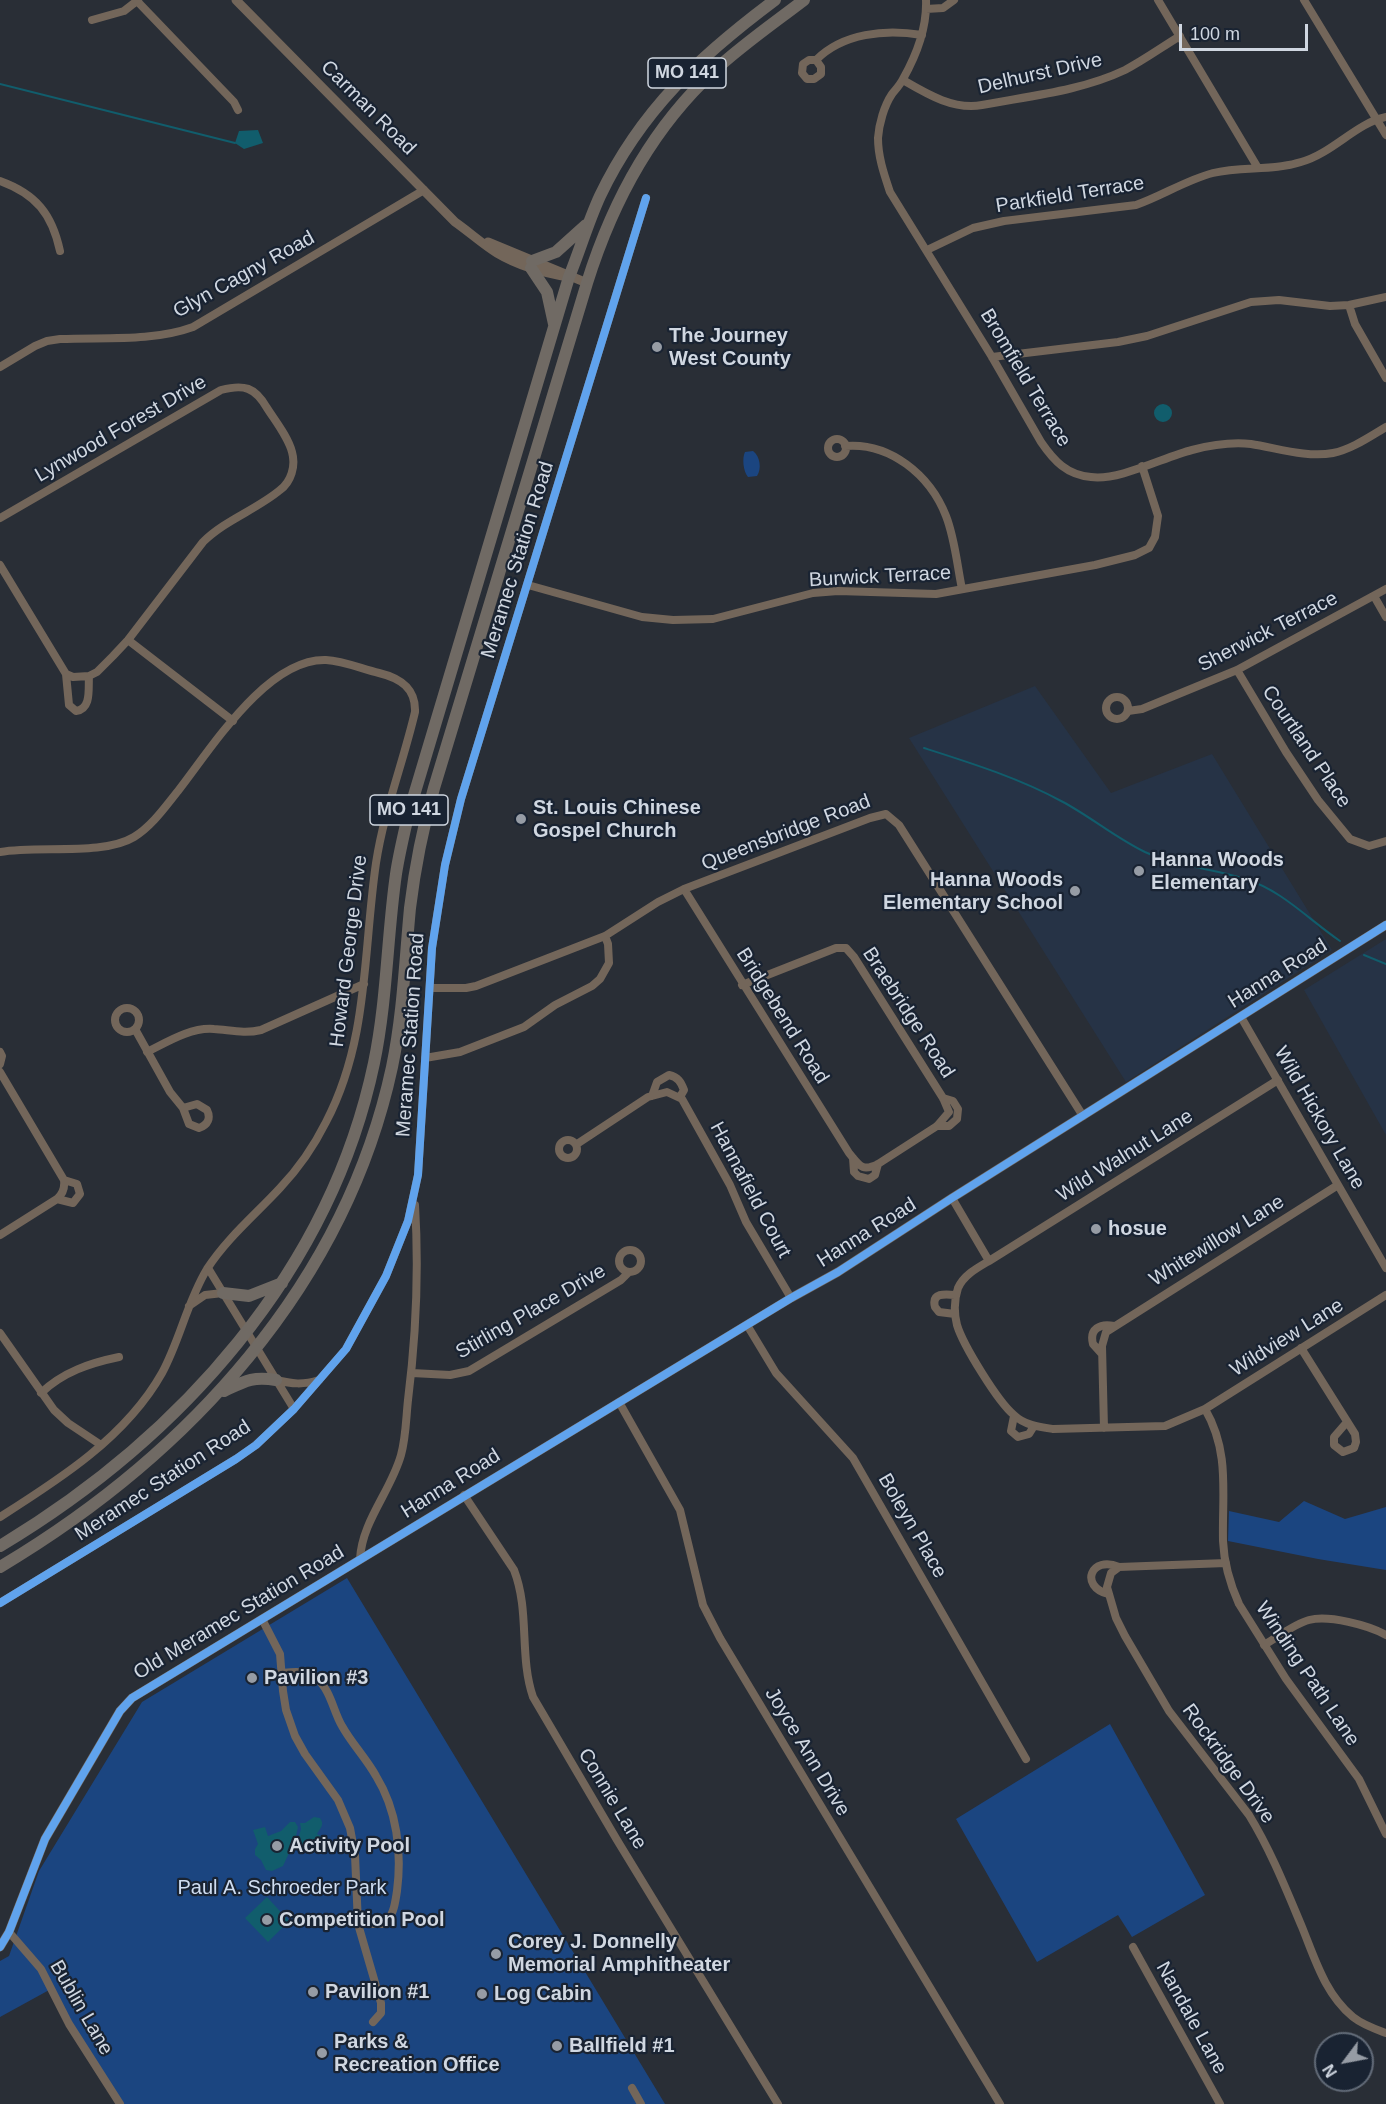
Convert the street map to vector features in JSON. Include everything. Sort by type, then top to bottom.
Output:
[{"type":"highway","name":"MO 141","points":[[0,1546],[66,1503],[139,1445],[206,1380],[247,1332],[283,1282],[326,1206],[359,1123],[380,1031],[396,874],[409,812],[569,277],[589,222],[608,181],[628,147],[665,97],[708,52],[775,0]]},
{"type":"highway","name":"MO 141","points":[[0,1567],[54,1533],[129,1478],[177,1435],[218,1394],[257,1348],[296,1295],[328,1241],[355,1185],[377,1125],[390,1075],[398,1035],[414,878],[426,817],[587,283],[607,226],[634,170],[670,118],[714,71],[804,0]]},
{"type":"highway","points":[[555,328],[547,292],[531,264],[556,252],[589,222]]},
{"type":"highway","points":[[223,1293],[249,1296],[283,1282]]},
{"type":"highway","points":[[218,1394],[251,1379],[276,1380]]},
{"type":"street","name":"Carman Road","points":[[236,0],[455,222],[495,252],[531,264],[548,274],[587,283]]},
{"type":"street","name":"Bromfield Terrace","points":[[926,0],[922,35],[903,80],[891,96],[881,119],[878,136],[879,155],[890,192],[992,357],[1049,455],[1062,467],[1076,474],[1093,478],[1111,476],[1192,450],[1234,443],[1331,454],[1348,449],[1386,427]]},
{"type":"street","points":[[926,9],[943,8],[954,0]]},
{"type":"street","points":[[1158,0],[1258,168]]},
{"type":"street","points":[[1304,0],[1386,135]]},
{"type":"street","points":[[92,20],[124,11],[138,1],[234,102],[238,111]]},
{"type":"street","points":[[816,60],[831,46],[855,38],[890,32],[922,35]]},
{"type":"street","name":"Delhurst Drive","points":[[903,80],[946,103],[974,107],[1083,85],[1111,76],[1180,36]]},
{"type":"street","name":"Parkfield Terrace","points":[[927,250],[973,228],[1004,221],[1136,205],[1216,172],[1299,163],[1323,154],[1376,119],[1386,117]]},
{"type":"street","points":[[0,181],[16,187],[38,202],[53,225],[60,251]]},
{"type":"street","name":"Glyn Cagny Road","points":[[0,367],[47,341],[152,336],[193,327],[424,190]]},
{"type":"street","name":"Meramec Station Road","points":[[0,1603],[256,1445],[294,1409],[346,1349],[386,1276],[408,1221],[418,1175],[432,948],[445,866],[461,799],[646,198]]},
{"type":"street","points":[[992,357],[1118,342],[1146,336],[1251,302],[1279,300],[1330,306],[1348,305],[1386,297]]},
{"type":"street","points":[[1348,305],[1354,324],[1386,378]]},
{"type":"street","name":"Lynwood Forest Drive","points":[[0,518],[221,390],[232,387],[246,387],[256,392],[288,443],[293,454],[294,466],[289,481],[280,490],[217,529],[202,542],[128,640],[97,672],[89,676]]},
{"type":"street","points":[[845,446],[863,446],[885,452],[896,457],[925,481],[946,516],[962,589]]},
{"type":"street","name":"Burwick Terrace","points":[[528,585],[642,616],[673,620],[713,619],[813,593],[838,591],[936,594],[1095,565],[1135,555],[1149,548],[1155,537],[1158,516],[1142,466]]},
{"type":"street","points":[[0,565],[66,674],[69,705],[76,711],[82,710],[86,705],[89,676],[73,677],[66,674]]},
{"type":"street","name":"Sherwick Terrace","points":[[1128,711],[1142,709],[1237,670],[1386,589]]},
{"type":"street","points":[[1374,596],[1386,618]]},
{"type":"street","points":[[0,852],[110,845],[135,837],[161,812],[232,721],[128,640]]},
{"type":"street","name":"Howard George Drive","points":[[0,1517],[101,1445],[132,1416],[152,1389],[169,1358],[188,1308],[208,1268],[231,1238],[283,1186],[304,1159],[325,1125],[348,1069],[359,1027],[372,893],[381,837],[414,712],[412,693],[406,684],[396,678],[339,662],[313,661],[281,674],[267,684],[253,696],[232,721]]},
{"type":"street","name":"Courtland Place","points":[[1237,670],[1318,800],[1350,838],[1369,846],[1386,841]]},
{"type":"street","name":"Queensbridge Road","points":[[431,988],[476,986],[605,936],[658,902],[684,890],[870,818],[886,814],[899,825],[1083,1116]]},
{"type":"street","name":"Bridgebend Road","points":[[684,890],[853,1158],[862,1167],[868,1169],[878,1164],[938,1126],[950,1112]]},
{"type":"street","name":"Hanna Road","points":[[360,1560],[464,1495],[838,1272],[1386,925]]},
{"type":"street","points":[[425,1058],[460,1052],[524,1027],[555,1005],[592,986],[600,979],[609,963],[605,936]]},
{"type":"street","name":"Braebridge Road","points":[[742,985],[836,948],[846,948],[854,957],[950,1112]]},
{"type":"street","points":[[147,1052],[168,1041],[199,1030],[250,1032],[261,1030],[364,984]]},
{"type":"street","name":"Wild Hickory Lane","points":[[1241,1017],[1386,1268]]},
{"type":"street","points":[[135,1029],[170,1092],[183,1108]]},
{"type":"street","points":[[0,1053],[2,1056],[0,1064]]},
{"type":"street","points":[[0,1072],[64,1179],[63,1191],[57,1199],[0,1235]]},
{"type":"street","name":"Hannafield Court","points":[[577,1144],[652,1096],[657,1082],[669,1075],[675,1076],[681,1082],[684,1090],[680,1097],[730,1185],[746,1222],[791,1298]]},
{"type":"street","name":"Wild Walnut Lane","points":[[989,1261],[1278,1080]]},
{"type":"street","points":[[652,1096],[667,1092],[680,1097]]},
{"type":"street","name":"Braebridge Road","points":[[938,1126],[949,1126],[957,1119],[958,1109],[953,1101],[943,1098]]},
{"type":"street","points":[[57,1199],[73,1203],[80,1194],[77,1184],[64,1179]]},
{"type":"street","name":"Whitewillow Lane","points":[[1104,1428],[1102,1354],[1103,1338],[1106,1332],[1338,1185]]},
{"type":"street","name":"Old Meramec Station Road","points":[[0,1947],[9,1932],[45,1839],[123,1707],[137,1694],[360,1560],[364,1533],[383,1498],[402,1452],[412,1373],[418,1252],[414,1196]]},
{"type":"street","points":[[952,1198],[989,1261],[962,1281],[956,1296],[955,1314],[961,1334],[996,1394],[1014,1416],[1034,1426],[1053,1429],[1165,1426],[1205,1409]]},
{"type":"street","points":[[208,1268],[294,1409]]},
{"type":"street","name":"Stirling Place Drive","points":[[412,1373],[450,1375],[469,1371],[621,1280],[628,1273]]},
{"type":"street","points":[[188,1308],[205,1295],[223,1293]]},
{"type":"street","points":[[955,1314],[939,1312],[934,1307],[934,1301],[941,1294],[956,1296]]},
{"type":"street","name":"Wildview Lane","points":[[1205,1409],[1386,1295]]},
{"type":"street","name":"Boleyn Place","points":[[747,1325],[776,1373],[854,1458],[1026,1759]]},
{"type":"street","points":[[0,1333],[54,1410],[101,1445]]},
{"type":"street","points":[[1301,1348],[1347,1422]]},
{"type":"street","points":[[41,1393],[50,1384],[77,1369],[119,1357]]},
{"type":"street","points":[[276,1380],[294,1384],[321,1380]]},
{"type":"street","name":"Joyce Ann Drive","points":[[619,1402],[680,1510],[685,1522],[703,1605],[720,1638],[1000,2104]]},
{"type":"street","name":"Winding Path Lane","points":[[1205,1409],[1214,1423],[1219,1440],[1224,1471],[1223,1542],[1226,1563],[1239,1604],[1286,1679],[1359,1779],[1386,1834]]},
{"type":"street","points":[[1014,1416],[1011,1431],[1018,1437],[1026,1436],[1034,1426]]},
{"type":"street","name":"Connie Lane","points":[[464,1495],[514,1570],[522,1596],[527,1674],[533,1697],[778,2104]]},
{"type":"street","points":[[1119,1567],[1226,1563]]},
{"type":"street","name":"Rockridge Drive","points":[[1108,1593],[1099,1591],[1093,1585],[1091,1579],[1094,1570],[1099,1565],[1106,1564],[1119,1567]]},
{"type":"street","name":"Rockridge Drive","points":[[1119,1567],[1107,1579],[1108,1593],[1125,1636],[1169,1711],[1249,1815],[1260,1834],[1274,1860],[1312,1957],[1324,1980],[1341,2005],[1354,2018],[1386,2033]]},
{"type":"street","points":[[1264,1645],[1308,1620],[1322,1618],[1356,1624],[1386,1635]]},
{"type":"street","points":[[262,1619],[280,1654],[286,1710],[295,1736],[338,1800],[350,1828],[355,1855],[358,1924],[381,2003],[381,2013],[373,2022]]},
{"type":"street","points":[[281,1673],[309,1674],[318,1680],[343,1728],[381,1784],[393,1817],[399,1851],[397,1887],[391,1916],[383,1924],[358,1924]]},
{"type":"street","name":"Bublin Lane","points":[[9,1932],[41,1969],[69,2024],[120,2104]]},
{"type":"street","name":"Nandale Lane","points":[[1133,1947],[1220,2104]]},
{"type":"street","points":[[632,2088],[640,2104]]},
{"type":"shaded area","points":[[258,130],[263,143],[244,149],[235,143],[239,131]]},
{"type":"shaded area","points":[[1163,404],[1169,407],[1172,413],[1169,419],[1163,422],[1157,419],[1154,413],[1157,407]]},
{"type":"shaded area","name":"Hanna Woods Elementary","points":[[1035,686],[1111,793],[1212,754],[1332,950],[1126,1082],[909,738]]},
{"type":"shaded area","points":[[1386,939],[1386,1135],[1304,990]]},
{"type":"shaded area","points":[[314,1817],[321,1820],[322,1826],[317,1834],[324,1838],[325,1842],[319,1845],[314,1839],[307,1847],[302,1847],[298,1839],[300,1823],[305,1823]]},
{"type":"shaded area","name":"Activity Pool","points":[[290,1822],[295,1822],[298,1827],[297,1848],[290,1851],[283,1866],[272,1871],[266,1870],[261,1860],[255,1855],[258,1844],[253,1830],[265,1827],[268,1836],[281,1831]]},
{"type":"shaded area","name":"Competition Pool","points":[[267,1897],[289,1921],[268,1942],[245,1918]]},
{"type":"green space","points":[[753,451],[759,459],[760,466],[757,476],[748,477],[744,468],[744,455],[745,452]]},
{"type":"green space","points":[[1304,1501],[1345,1519],[1386,1507],[1386,1570],[1228,1541],[1229,1511],[1279,1522]]},
{"type":"green space","name":"Paul A. Schroeder Park","points":[[347,1578],[665,2104],[122,2104],[51,1989],[0,2017],[0,1961],[9,1956],[39,1871],[142,1702]]},
{"type":"green space","points":[[1110,1724],[1205,1895],[1132,1937],[1118,1915],[1037,1962],[956,1819]]},
{"type":"waterway","points":[[0,84],[235,143]]},
{"type":"waterway","points":[[924,748],[995,772],[1046,793],[1157,857],[1233,875],[1271,890],[1340,941]]},
{"type":"waterway","points":[[1364,955],[1386,964]]},
{"type":"cycle path","points":[[0,1603],[256,1445],[294,1409],[346,1349],[386,1276],[408,1221],[418,1175],[432,948],[445,865],[461,799],[646,198]]},
{"type":"cycle path","points":[[0,1947],[9,1932],[45,1839],[120,1711],[132,1698],[791,1298],[838,1272],[1386,925]]},
{"type":"place","name":"The Journey West County","points":[[657,347]]},
{"type":"place","name":"St. Louis Chinese Gospel Church","points":[[521,819]]},
{"type":"place","name":"Hanna Woods Elementary","points":[[1139,871]]},
{"type":"place","name":"Hanna Woods Elementary School","points":[[1075,891]]},
{"type":"place","name":"hosue","points":[[1096,1229]]},
{"type":"place","name":"Pavilion #3","points":[[252,1678]]},
{"type":"place","name":"Activity Pool","points":[[277,1846]]},
{"type":"place","name":"Competition Pool","points":[[267,1920]]},
{"type":"place","name":"Corey J. Donnelly Memorial Amphitheater","points":[[496,1954]]},
{"type":"place","name":"Pavilion #1","points":[[313,1992]]},
{"type":"place","name":"Log Cabin","points":[[482,1994]]},
{"type":"place","name":"Ballfield #1","points":[[557,2046]]},
{"type":"place","name":"Parks & Recreation Office","points":[[322,2053]]}]
